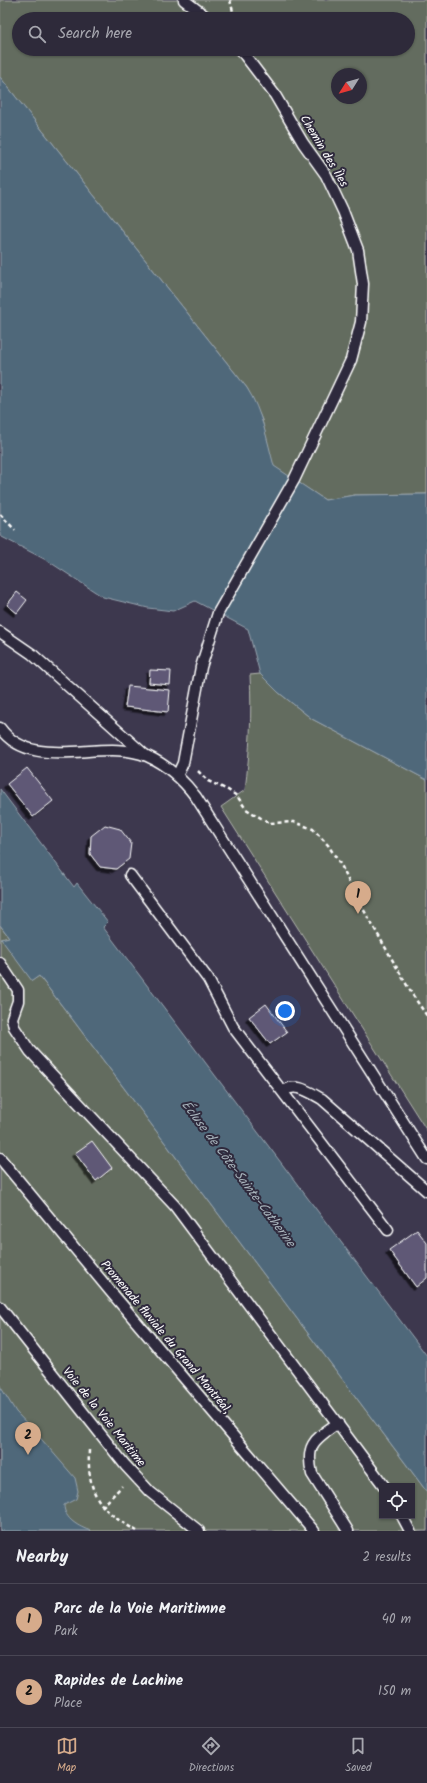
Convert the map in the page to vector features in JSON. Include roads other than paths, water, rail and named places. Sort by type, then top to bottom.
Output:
[{"type":"lane","points":[[184,0],[200,12]]},
{"type":"lane","name":"Chemin des Îles","points":[[177,776],[184,760],[201,667],[218,613],[294,480],[351,360],[361,322],[363,284],[358,250],[343,211],[326,175],[303,143],[275,95],[245,56]]},
{"type":"lane","points":[[0,632],[32,654],[147,756],[162,764],[186,783],[427,1159]]},
{"type":"lane","points":[[0,728],[11,740],[20,745],[39,751],[59,753],[122,750],[147,756]]},
{"type":"lane","points":[[130,875],[208,979],[233,1028],[388,1230]]},
{"type":"lane","points":[[0,963],[18,990],[18,1001],[12,1018],[14,1026],[30,1051],[175,1206],[382,1483]]},
{"type":"lane","points":[[283,1092],[288,1088],[295,1087],[307,1091],[322,1099],[427,1191]]},
{"type":"lane","name":"Promenade fluviale du Grand Montréal,","points":[[0,1158],[111,1292],[314,1531]]},
{"type":"lane","name":"Voie de la Voie Maritime","points":[[0,1307],[125,1465],[150,1492],[199,1531]]},
{"type":"lane","points":[[338,1423],[313,1442],[309,1453],[310,1466],[312,1474],[348,1531]]},
{"type":"lane","points":[[404,1519],[410,1531]]},
{"type":"water","points":[[0,77],[247,388],[257,406],[274,466],[325,500],[355,495],[427,494],[427,780],[312,719],[278,692],[260,674],[248,629],[195,601],[173,611],[148,608],[103,597],[48,561],[0,536]]},
{"type":"water","name":"Écluse de Côte-Sainte-Catherine","points":[[0,789],[74,887],[77,883],[108,922],[103,927],[427,1356],[427,1492],[73,1020],[39,976],[32,981],[1,939],[9,937],[0,925]]},
{"type":"water","points":[[0,1386],[16,1412],[75,1478],[78,1491],[76,1499],[64,1505],[65,1510],[73,1522],[91,1531],[0,1531]]},
{"type":"place","name":"Parc de la Voie Maritimne","points":[[358,914]]},
{"type":"place","name":"Rapides de Lachine","points":[[28,1455]]}]
